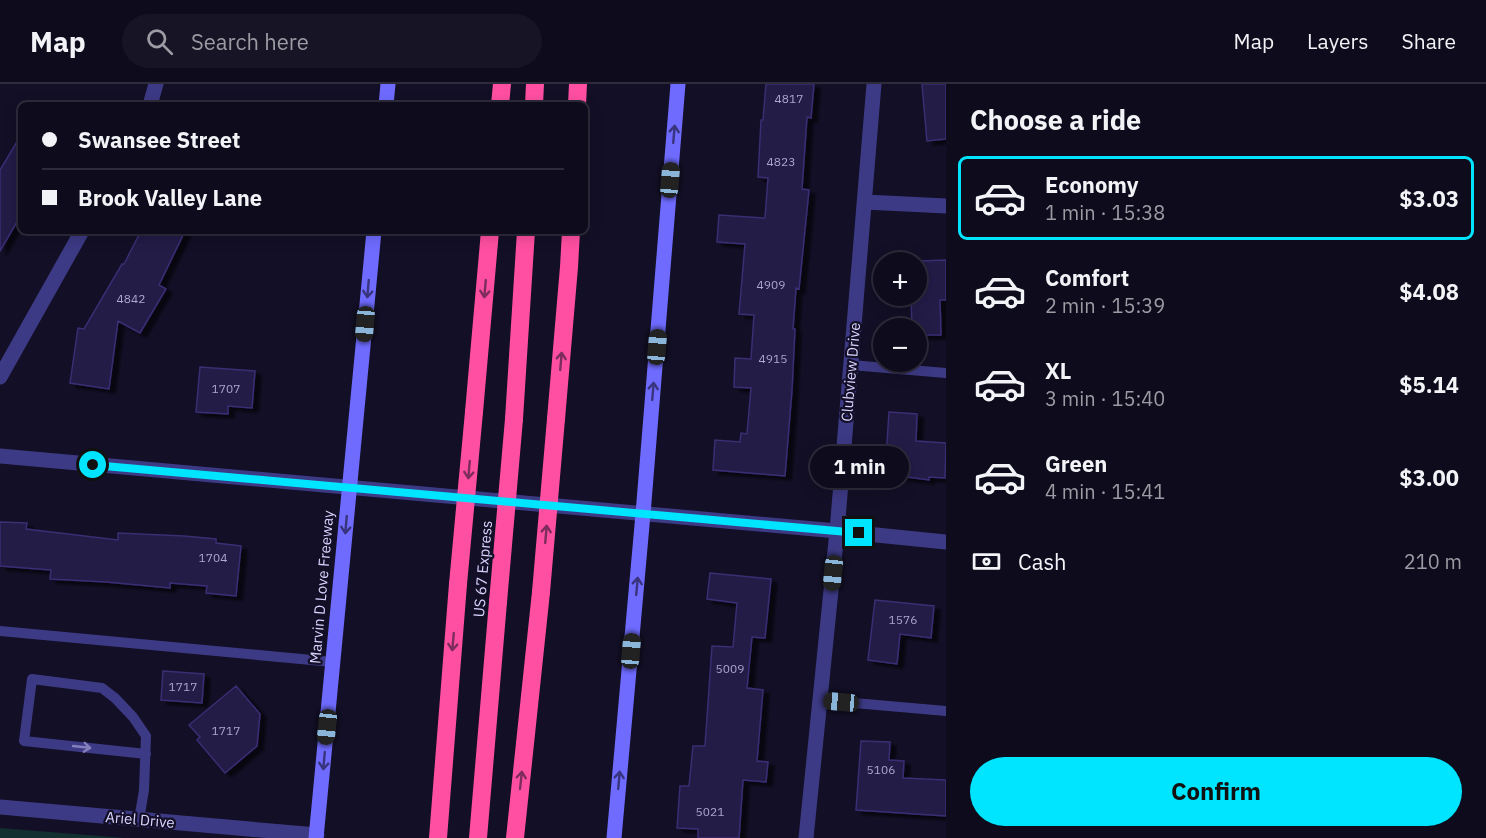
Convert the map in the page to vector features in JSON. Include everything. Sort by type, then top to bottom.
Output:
[{"type":"highway","points":[[500,102],[502,84]]},
{"type":"highway","points":[[534,102],[535,84]]},
{"type":"highway","points":[[577,102],[578,84]]},
{"type":"highway","points":[[438,838],[489,234]]},
{"type":"highway","name":"US 67 Express","points":[[478,838],[514,419],[526,234]]},
{"type":"highway","points":[[515,838],[556,419],[571,234]]},
{"type":"main road","points":[[386,102],[388,84]]},
{"type":"main road","points":[[614,838],[644,514],[678,84]]},
{"type":"main road","name":"Marvin D Love Freeway","points":[[316,837],[374,234]]},
{"type":"street","points":[[151,102],[156,84]]},
{"type":"street","name":"Clubview Drive","points":[[806,838],[837,531],[874,84]]},
{"type":"street","points":[[865,202],[946,206]]},
{"type":"street","points":[[0,377],[80,234]]},
{"type":"street","points":[[0,456],[946,542]]},
{"type":"street","name":"Ariel Drive","points":[[0,807],[316,837]]},
{"type":"lane","points":[[851,365],[946,373]]},
{"type":"lane","points":[[0,631],[333,662]]},
{"type":"lane","points":[[139,820],[144,790],[146,754],[146,736],[133,717],[102,688],[32,679],[24,741],[146,754]]},
{"type":"lane","points":[[820,700],[946,711]]},
{"type":"green space","points":[[0,828],[125,838],[0,838]]},
{"type":"building","points":[[766,84],[814,84],[811,118],[807,117],[802,189],[809,190],[799,289],[796,288],[792,390],[785,476],[713,470],[715,440],[740,442],[741,433],[747,434],[751,388],[734,387],[735,358],[751,359],[754,315],[739,314],[745,244],[717,242],[719,215],[765,218],[768,178],[758,177],[761,120],[763,120]]},
{"type":"building","points":[[922,84],[946,84],[946,139],[927,141]]},
{"type":"building","points":[[18,140],[18,220],[0,251],[0,170]]},
{"type":"building","points":[[139,234],[184,234],[159,285],[166,289],[140,333],[118,321],[109,389],[70,383],[78,328],[84,329]]},
{"type":"building","points":[[946,260],[946,300],[940,300],[941,335],[927,335],[927,318],[912,318],[911,306],[927,306],[927,261]]},
{"type":"building","points":[[200,367],[255,371],[252,408],[228,406],[228,414],[196,412]]},
{"type":"building","points":[[889,412],[917,414],[916,441],[946,443],[945,478],[929,477],[929,480],[885,474]]},
{"type":"building","points":[[0,522],[27,523],[26,529],[118,540],[118,533],[184,536],[216,539],[216,543],[241,546],[236,596],[206,593],[207,586],[170,583],[170,588],[50,579],[51,570],[0,566]]},
{"type":"building","points":[[710,573],[771,579],[765,638],[752,637],[747,688],[763,690],[757,761],[768,762],[766,782],[743,780],[739,838],[698,838],[698,829],[677,828],[680,786],[689,786],[693,746],[705,746],[712,646],[733,647],[737,603],[707,599]]},
{"type":"building","points":[[875,600],[934,606],[931,638],[900,634],[897,664],[868,660]]},
{"type":"building","points":[[163,671],[204,674],[202,703],[161,700]]},
{"type":"building","points":[[236,686],[260,714],[257,746],[225,773],[197,740],[200,737],[189,725]]},
{"type":"building","points":[[861,741],[890,742],[889,760],[904,761],[903,778],[946,780],[946,816],[856,810]]},
{"type":"route","points":[[93,465],[859,533]]}]
